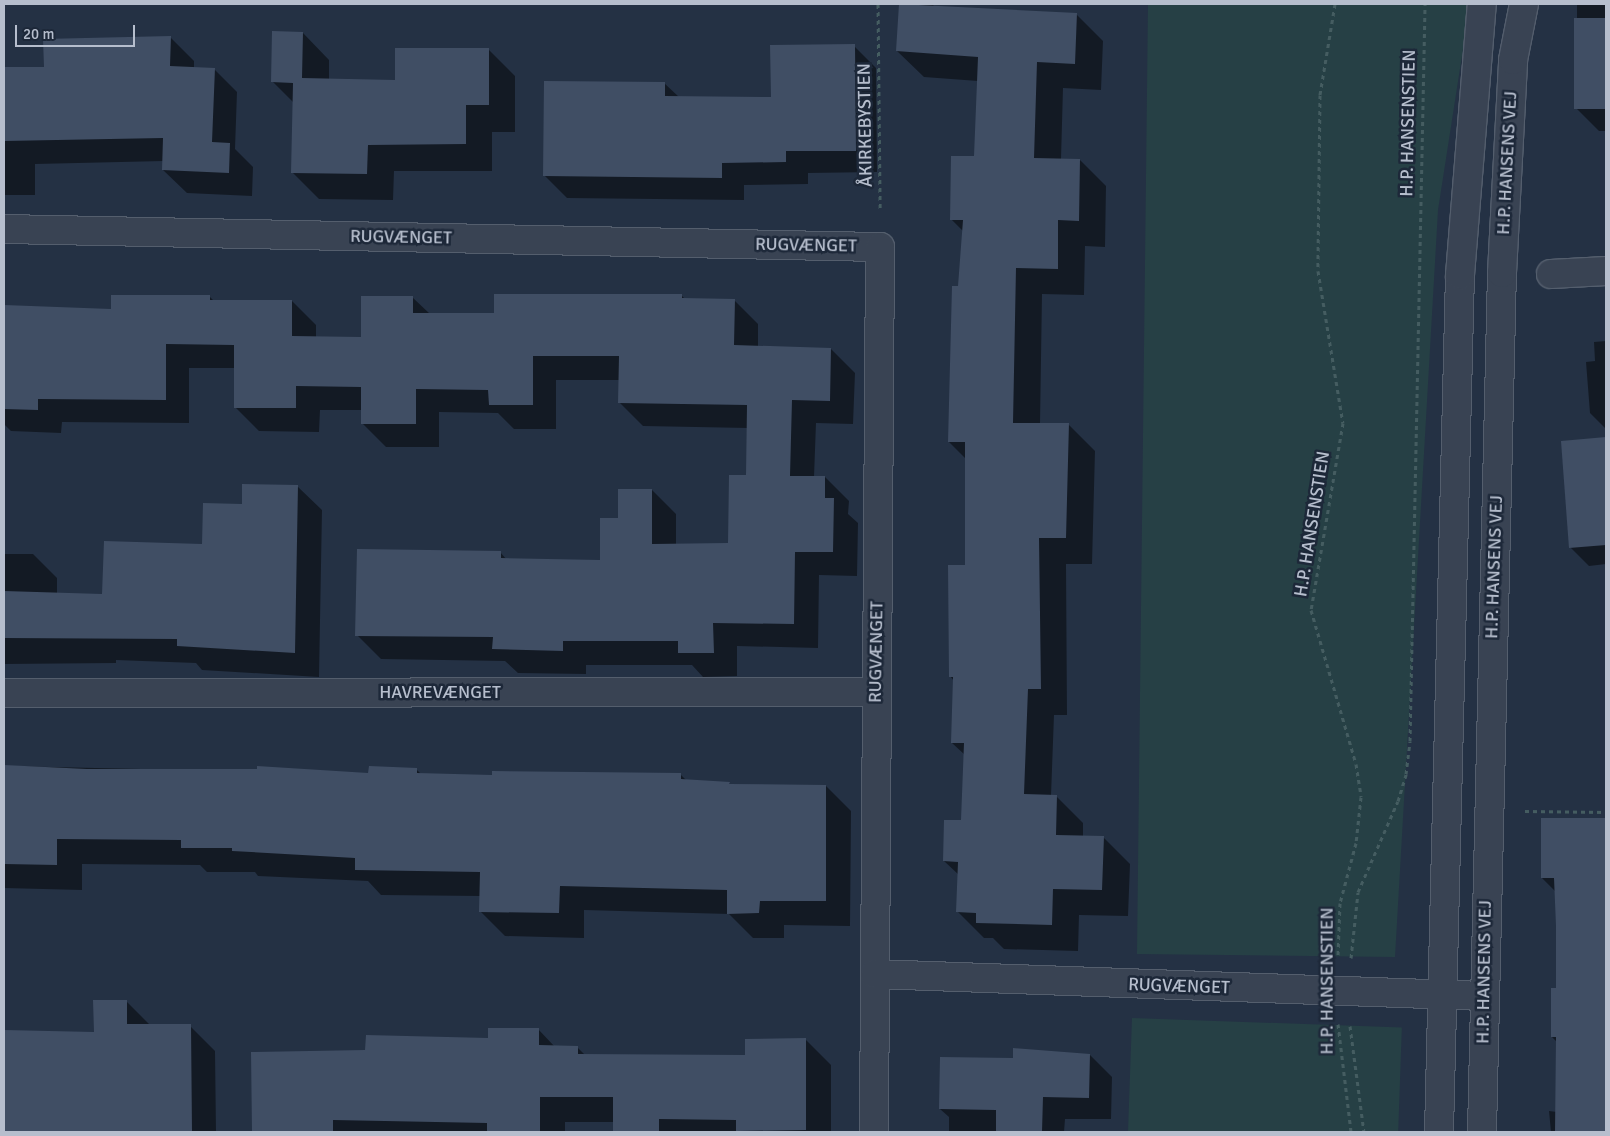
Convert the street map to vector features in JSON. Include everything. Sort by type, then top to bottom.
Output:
[{"type":"street","name":"H.P. HANSENS VEJ","points":[[1439,1132],[1460,275],[1482,4]]},
{"type":"street","name":"H.P. HANSENS VEJ","points":[[1482,1132],[1487,810],[1502,273],[1513,60],[1524,4]]},
{"type":"street","name":"RUGVÆNGET","points":[[4,229],[880,247],[874,1132]]},
{"type":"street","points":[[1551,274],[1606,271]]},
{"type":"street","name":"HAVREVÆNGET","points":[[4,693],[876,692]]},
{"type":"street","name":"RUGVÆNGET","points":[[875,974],[1442,996],[1484,996]]},
{"type":"path","name":"ÅKIRKEBYSTIEN","points":[[878,4],[880,247]]},
{"type":"path","name":"H.P. HANSENSTIEN","points":[[1336,4],[1320,95],[1318,271],[1343,423],[1311,610],[1356,764],[1361,797],[1356,843],[1340,903],[1344,992],[1342,1075],[1351,1132]]},
{"type":"path","name":"H.P. HANSENSTIEN","points":[[1364,1132],[1344,992],[1358,892],[1398,801],[1406,774],[1410,741],[1425,4]]},
{"type":"path","points":[[1487,810],[1606,812]]},
{"type":"green space","points":[[1148,4],[1470,4],[1438,210],[1395,957],[1137,954]]},
{"type":"green space","points":[[1132,1018],[1402,1027],[1398,1132],[1128,1132]]},
{"type":"building","points":[[899,4],[1077,13],[1075,64],[1037,62],[1034,158],[1080,159],[1079,221],[1058,220],[1058,269],[1016,268],[1013,423],[1069,423],[1066,538],[1039,538],[1041,689],[1028,689],[1024,794],[1057,795],[1056,835],[1104,836],[1102,890],[1053,889],[1052,925],[976,923],[976,913],[956,912],[958,862],[943,861],[944,820],[961,820],[964,743],[951,743],[953,677],[949,677],[948,565],[965,565],[965,442],[948,442],[952,286],[958,286],[963,220],[950,220],[951,156],[974,156],[978,57],[896,51]]},
{"type":"building","points":[[1574,18],[1606,18],[1606,109],[1574,109]]},
{"type":"building","points":[[272,31],[303,32],[302,78],[395,80],[395,48],[489,48],[489,105],[466,105],[466,144],[368,145],[367,174],[291,173],[293,83],[271,82]]},
{"type":"building","points":[[171,36],[170,66],[215,68],[212,142],[230,143],[229,173],[162,170],[163,138],[4,141],[4,67],[44,67],[43,39]]},
{"type":"building","points":[[855,44],[856,151],[786,151],[786,162],[722,163],[722,178],[543,176],[544,81],[665,82],[665,96],[771,97],[770,45]]},
{"type":"building","points":[[494,294],[682,294],[682,298],[735,299],[734,345],[831,348],[830,401],[792,400],[790,476],[825,476],[825,498],[834,498],[833,552],[795,552],[794,624],[713,623],[714,653],[678,653],[678,641],[563,641],[563,651],[492,649],[493,637],[355,636],[357,549],[501,551],[501,558],[600,560],[600,518],[618,518],[618,489],[652,489],[652,544],[728,543],[729,475],[746,475],[747,405],[618,403],[619,356],[533,356],[533,405],[489,405],[488,390],[416,389],[416,424],[361,424],[361,387],[296,386],[296,408],[234,408],[234,345],[166,344],[166,400],[38,399],[38,410],[4,409],[4,305],[111,309],[111,295],[210,295],[210,300],[292,300],[292,336],[361,337],[361,296],[413,296],[413,313],[494,313]]},
{"type":"building","points":[[1606,437],[1606,545],[1569,548],[1561,441]]},
{"type":"building","points":[[242,484],[298,485],[295,653],[177,646],[177,639],[4,638],[4,591],[102,594],[104,541],[202,544],[203,503],[242,504]]},
{"type":"building","points":[[4,765],[87,769],[257,769],[257,766],[368,773],[369,766],[417,768],[417,773],[492,775],[492,771],[681,773],[681,779],[730,782],[729,784],[826,785],[826,901],[760,901],[759,913],[727,914],[727,890],[560,886],[559,913],[479,912],[480,872],[355,870],[355,858],[232,851],[232,848],[181,848],[181,840],[57,839],[57,865],[4,864]]},
{"type":"building","points":[[1541,818],[1606,818],[1606,1132],[1555,1132],[1556,1037],[1551,1037],[1551,988],[1556,988],[1554,878],[1541,878]]},
{"type":"building","points":[[93,1000],[127,1000],[127,1024],[191,1024],[192,1132],[4,1131],[4,1030],[94,1032]]},
{"type":"building","points":[[488,1028],[539,1028],[539,1045],[578,1046],[578,1054],[745,1055],[745,1039],[806,1038],[806,1130],[736,1131],[736,1120],[659,1119],[659,1132],[613,1132],[613,1097],[540,1097],[540,1132],[487,1132],[487,1123],[333,1120],[333,1131],[252,1132],[251,1052],[365,1050],[366,1035],[488,1038]]},
{"type":"building","points":[[1013,1048],[1090,1054],[1089,1098],[1043,1097],[1042,1132],[996,1132],[996,1110],[939,1109],[940,1057],[1013,1058]]}]
